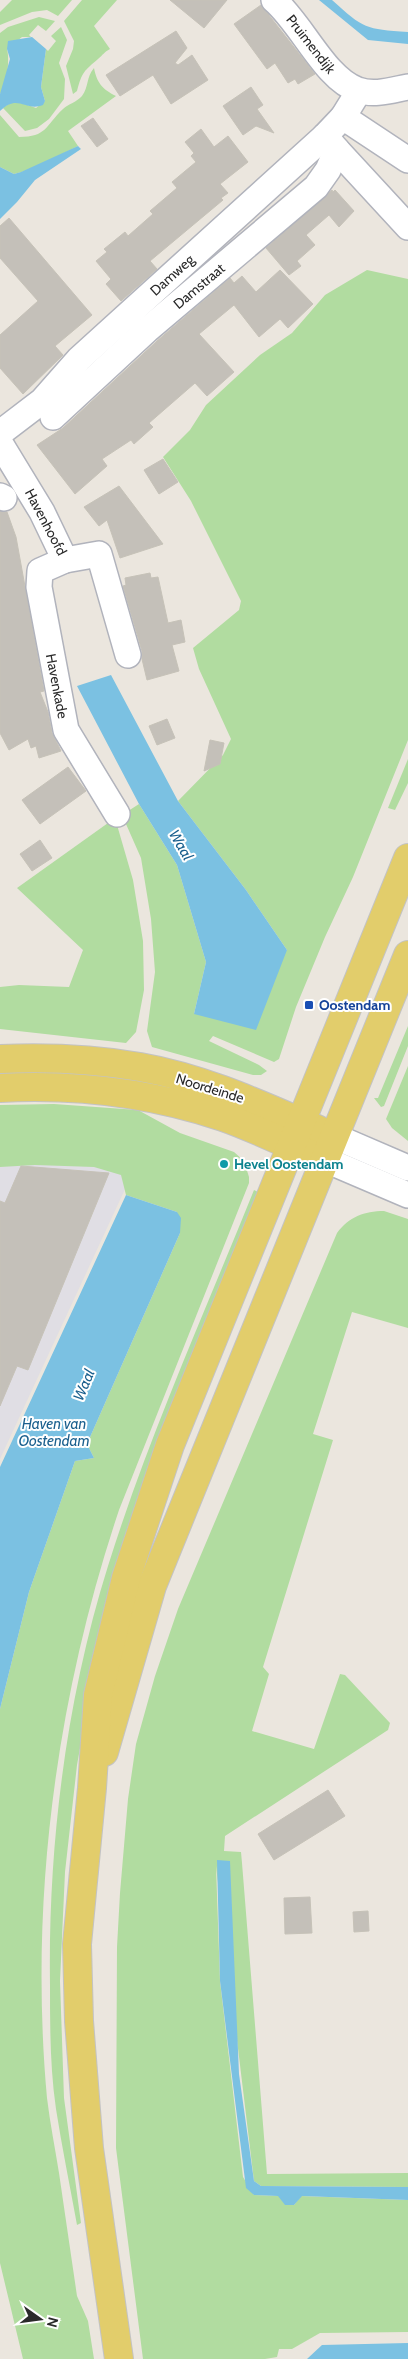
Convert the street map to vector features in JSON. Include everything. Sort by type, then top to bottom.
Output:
[{"type":"main road","points":[[119,2359],[89,2148],[79,2021],[77,1944],[92,1788],[98,1695],[126,1578],[170,1445],[408,858]]},
{"type":"main road","points":[[92,1788],[121,1699],[152,1586],[408,955]]},
{"type":"main road","name":"Noordeinde","points":[[0,1059],[47,1057],[142,1068],[252,1101],[297,1134]]},
{"type":"main road","name":"Noordeinde","points":[[0,1088],[46,1086],[145,1096],[297,1134],[331,1148]]},
{"type":"street","name":"Pruimendijk","points":[[274,0],[312,43],[332,74],[358,91]]},
{"type":"street","points":[[358,91],[375,92],[408,87]]},
{"type":"street","name":"Damweg","points":[[0,434],[42,401],[79,359],[331,143],[343,116],[358,91]]},
{"type":"street","points":[[343,116],[408,160]]},
{"type":"street","points":[[331,143],[408,227]]},
{"type":"street","name":"Damstraat","points":[[52,417],[147,330],[316,187],[328,170],[331,143]]},
{"type":"street","name":"Havenhoofd","points":[[0,443],[42,512],[65,560],[99,554],[128,655]]},
{"type":"street","name":"Havenkade","points":[[65,560],[40,571],[39,587],[66,730],[117,814]]},
{"type":"street","name":"Noordeinde","points":[[331,1148],[408,1168]]},
{"type":"street","name":"Noordeinde","points":[[331,1148],[408,1194]]},
{"type":"shaded area","points":[[0,1162],[97,1164],[132,1174],[0,1459]]},
{"type":"green space","points":[[12,0],[72,0],[58,16],[47,10],[32,12],[0,25],[0,12]]},
{"type":"green space","points":[[82,0],[117,0],[94,26],[110,49],[87,69],[82,76],[77,91],[73,94],[66,66],[74,41],[64,21]]},
{"type":"green space","points":[[39,17],[55,21],[46,31],[38,25],[29,35],[31,37],[22,37],[7,49],[7,72],[0,94],[0,33],[8,27]]},
{"type":"green space","points":[[61,27],[67,40],[59,63],[65,79],[64,99],[49,119],[37,128],[25,131],[3,108],[11,103],[15,103],[36,108],[45,101],[41,87],[46,49],[48,51],[56,41],[51,36]]},
{"type":"green space","points":[[94,68],[101,85],[116,96],[68,131],[78,146],[33,169],[14,174],[0,167],[0,115],[19,137],[40,133],[63,109],[82,96]]},
{"type":"green space","points":[[367,270],[408,279],[408,740],[353,877],[325,937],[296,1007],[279,1059],[274,1062],[213,1036],[209,1041],[259,1065],[267,1071],[261,1075],[253,1075],[152,1047],[147,1031],[155,972],[151,919],[141,858],[122,815],[139,804],[177,865],[206,962],[194,1014],[287,950],[246,890],[178,801],[223,755],[231,739],[199,669],[193,648],[239,610],[241,601],[191,501],[163,457],[190,430],[206,405],[260,355],[292,333],[325,295]]},
{"type":"green space","points":[[408,759],[408,783],[395,810],[388,808]]},
{"type":"green space","points":[[115,818],[133,880],[143,941],[144,990],[136,1032],[126,1043],[0,1029],[0,987],[19,985],[69,987],[83,950],[17,888]]},
{"type":"green space","points":[[408,1026],[408,1046],[384,1106],[381,1107],[374,1098],[378,1098]]},
{"type":"green space","points":[[408,1066],[408,1141],[392,1128],[386,1119]]},
{"type":"green space","points":[[54,1104],[138,1110],[180,1133],[234,1152],[244,1161],[249,1177],[249,1183],[119,1510],[97,1581],[79,1653],[64,1727],[53,1801],[45,1875],[42,1949],[42,2024],[47,2098],[77,2296],[88,2321],[94,2359],[23,2359],[0,2263],[0,1709],[29,1592],[75,1461],[94,1458],[87,1444],[180,1233],[177,1212],[126,1195],[121,1175],[94,1167],[35,1165],[0,1167],[0,1105]]},
{"type":"green space","points":[[254,1190],[262,1194],[94,1670],[77,1765],[65,1872],[60,1981],[64,2098],[81,2223],[77,2225],[63,2153],[51,2063],[50,1932],[52,1879],[62,1773],[81,1668],[108,1566],[177,1376]]},
{"type":"green space","points":[[384,1211],[408,1219],[408,1328],[352,1312],[313,1434],[333,1440],[263,1667],[269,1674],[252,1731],[314,1749],[340,1674],[345,1675],[390,1723],[388,1730],[225,1836],[224,1851],[241,1852],[267,2174],[408,2173],[408,2187],[261,2186],[254,2181],[216,1866],[220,1981],[243,2177],[254,2195],[279,2196],[294,2205],[301,2196],[408,2200],[408,2332],[320,2333],[292,2349],[279,2349],[277,2357],[265,2359],[143,2359],[116,2148],[117,1947],[128,1799],[136,1744],[155,1676],[178,1609],[337,1233],[357,1216],[370,1212]]},
{"type":"water","points":[[319,0],[332,0],[351,17],[366,26],[382,30],[408,32],[408,44],[368,40]]},
{"type":"water","points":[[32,37],[46,49],[41,87],[45,101],[43,105],[37,107],[12,103],[0,111],[0,94],[10,59],[7,49],[8,41]]},
{"type":"water","points":[[78,146],[81,149],[35,180],[0,219],[0,167],[14,174]]},
{"type":"water","name":"Waal","points":[[111,675],[178,801],[246,890],[287,950],[256,1030],[194,1014],[206,962],[177,865],[139,804],[77,686]]},
{"type":"water","name":"Haven van Oostendam","points":[[126,1195],[177,1212],[181,1218],[180,1233],[87,1444],[94,1458],[75,1461],[29,1592],[0,1709],[0,1467]]},
{"type":"water","points":[[217,1860],[230,1861],[239,2074],[254,2181],[261,2186],[408,2187],[408,2200],[302,2196],[294,2205],[285,2205],[278,2196],[254,2195],[246,2188],[220,1981]]},
{"type":"water","points":[[408,2343],[408,2359],[307,2359],[322,2345]]},
{"type":"building","points":[[170,0],[227,0],[204,28]]},
{"type":"building","points":[[261,5],[315,74],[298,84],[295,79],[288,83],[275,63],[267,69],[234,24]]},
{"type":"building","points":[[176,31],[187,48],[175,63],[178,65],[192,55],[208,80],[171,104],[153,75],[120,96],[106,75]]},
{"type":"building","points":[[251,87],[263,105],[257,109],[274,133],[256,126],[243,135],[223,106]]},
{"type":"building","points":[[93,118],[108,139],[97,147],[81,126]]},
{"type":"building","points":[[201,129],[214,147],[228,136],[248,162],[220,184],[228,193],[221,198],[223,200],[150,261],[157,269],[121,301],[106,284],[111,279],[96,261],[107,252],[104,249],[125,232],[128,236],[153,214],[150,211],[177,188],[172,182],[196,162],[191,156],[194,153],[185,142]]},
{"type":"building","points":[[332,190],[333,192],[335,190],[354,211],[339,227],[329,215],[306,235],[315,245],[297,261],[301,266],[289,275],[266,248]]},
{"type":"building","points":[[9,218],[92,315],[55,346],[63,355],[23,394],[0,368],[0,335],[38,301],[0,258],[0,226]]},
{"type":"building","points":[[280,270],[313,304],[288,328],[280,319],[259,337],[234,305],[199,334],[234,372],[207,396],[195,383],[149,423],[153,427],[134,444],[131,440],[102,459],[107,466],[75,494],[37,445],[63,428],[157,341],[230,278],[234,283],[242,276],[256,292]]},
{"type":"building","points":[[163,459],[178,482],[159,494],[144,470]]},
{"type":"building","points":[[119,486],[163,544],[120,558],[107,520],[99,526],[84,507]]},
{"type":"building","points":[[0,511],[7,512],[16,537],[44,691],[40,692],[48,712],[52,733],[61,751],[39,758],[36,746],[31,748],[28,739],[9,750],[0,733]]},
{"type":"building","points":[[150,573],[151,578],[158,577],[168,623],[181,620],[185,642],[172,645],[179,671],[147,680],[142,651],[123,586],[126,585],[125,578]]},
{"type":"building","points":[[167,719],[175,738],[157,745],[149,726]]},
{"type":"building","points":[[210,740],[224,743],[220,764],[204,771]]},
{"type":"building","points":[[68,767],[86,791],[40,824],[22,800]]},
{"type":"building","points":[[40,840],[52,858],[32,871],[20,854]]},
{"type":"building","points":[[21,1166],[109,1173],[28,1370],[17,1366],[0,1406],[0,1201],[5,1203]]},
{"type":"building","points":[[328,1790],[345,1816],[274,1860],[258,1834]]},
{"type":"building","points":[[310,1897],[312,1933],[285,1934],[284,1898]]},
{"type":"building","points":[[368,1911],[369,1931],[354,1932],[353,1912]]},
{"type":"place","name":"Oostendam","points":[[309,1005]]},
{"type":"place","name":"Hevel Oostendam","points":[[224,1164]]}]
